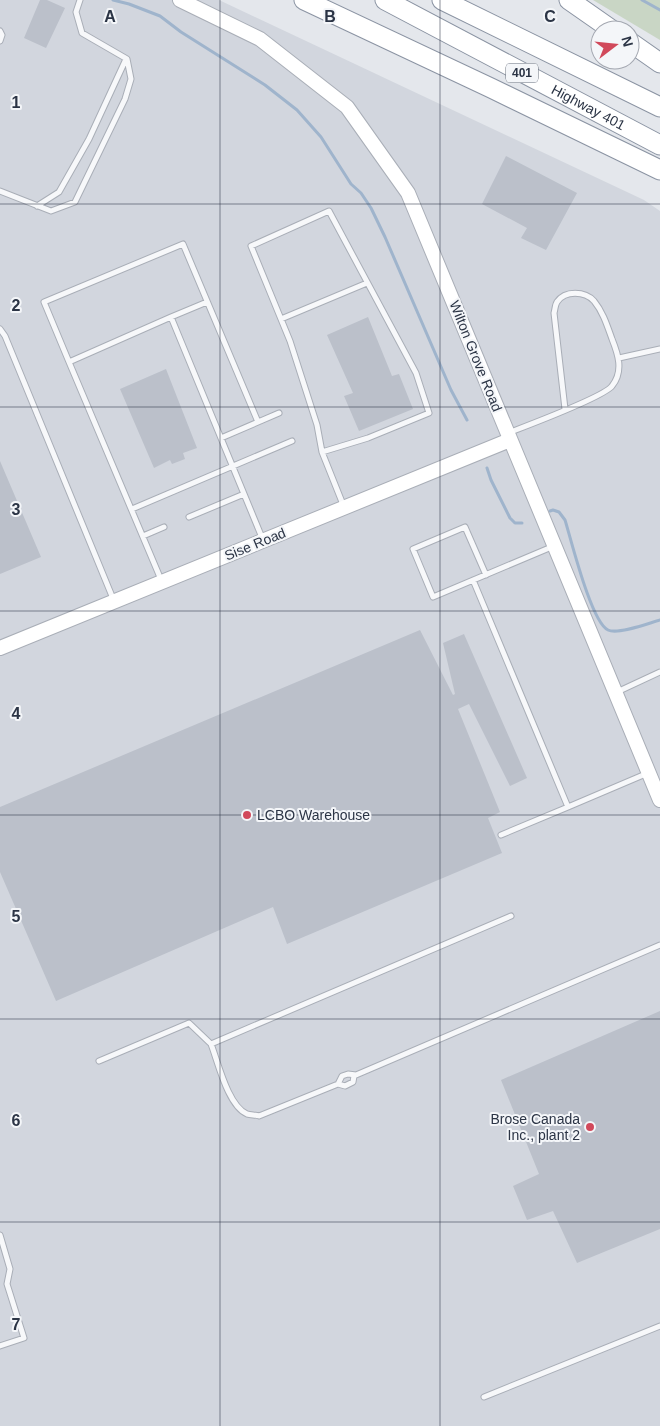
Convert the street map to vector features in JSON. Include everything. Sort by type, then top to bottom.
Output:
[{"type":"highway","points":[[304,0],[660,170]]},
{"type":"highway","name":"Highway 401","points":[[385,0],[660,145]]},
{"type":"highway","name":"401","points":[[442,0],[660,107]]},
{"type":"highway","points":[[569,0],[598,20]]},
{"type":"highway","points":[[640,49],[660,63]]},
{"type":"main road","name":"Wilton Grove Road","points":[[180,0],[260,39],[347,107],[408,193],[660,800]]},
{"type":"main road","name":"Sise Road","points":[[0,648],[344,508],[509,437]]},
{"type":"lane","points":[[0,191],[51,211],[75,202],[125,99],[131,80],[127,59],[82,33],[76,12],[80,0]]},
{"type":"lane","points":[[0,31],[2,35],[0,41]]},
{"type":"lane","points":[[37,206],[59,192],[89,139],[127,59]]},
{"type":"lane","points":[[322,452],[368,438],[429,413],[416,373],[329,211],[251,246],[290,341],[317,424],[322,452],[344,508]]},
{"type":"lane","points":[[162,582],[44,302],[183,244],[258,422]]},
{"type":"lane","points":[[281,318],[367,283]]},
{"type":"lane","points":[[509,437],[565,409],[603,393],[612,386],[620,365],[617,351],[601,310],[592,299],[580,293],[565,295],[557,302],[554,313],[565,409]]},
{"type":"lane","points":[[69,362],[207,302]]},
{"type":"lane","points":[[171,317],[264,541]]},
{"type":"lane","points":[[0,330],[114,602]]},
{"type":"lane","points":[[619,358],[660,348]]},
{"type":"lane","points":[[221,438],[279,413]]},
{"type":"lane","points":[[132,509],[292,441]]},
{"type":"lane","points":[[189,517],[244,494]]},
{"type":"lane","points":[[143,536],[164,527]]},
{"type":"lane","points":[[486,575],[466,527],[413,549],[434,597],[473,580],[486,575],[554,546]]},
{"type":"lane","points":[[473,580],[568,807]]},
{"type":"lane","points":[[615,693],[660,672]]},
{"type":"lane","points":[[501,835],[648,773]]},
{"type":"lane","points":[[211,1044],[511,916]]},
{"type":"lane","points":[[99,1061],[190,1023],[211,1044],[237,1106],[247,1114],[259,1116],[338,1084],[345,1086],[353,1082],[354,1076],[660,945]]},
{"type":"lane","points":[[0,1235],[10,1269],[7,1284],[24,1338],[0,1346]]},
{"type":"lane","points":[[0,1286],[7,1284]]},
{"type":"lane","points":[[484,1397],[660,1326]]},
{"type":"shaded area","points":[[0,0],[219,0],[644,200],[660,211],[660,1426],[0,1426]]},
{"type":"green space","points":[[593,0],[660,0],[660,40],[640,28],[640,20],[626,20]]},
{"type":"building","points":[[40,0],[47,0],[65,8],[46,48],[24,38]]},
{"type":"building","points":[[506,156],[577,193],[546,250],[521,238],[527,228],[482,204]]},
{"type":"building","points":[[368,317],[392,376],[399,374],[413,409],[359,431],[344,396],[353,393],[327,335]]},
{"type":"building","points":[[166,369],[197,448],[183,453],[185,459],[172,464],[170,460],[154,468],[120,389]]},
{"type":"building","points":[[0,461],[41,557],[0,574]]},
{"type":"building","name":"LCBO Warehouse","points":[[420,630],[453,695],[455,694],[443,643],[464,634],[527,778],[510,786],[469,704],[458,709],[500,812],[488,818],[502,853],[287,944],[273,907],[56,1001],[0,872],[0,807]]},
{"type":"building","name":"Brose Canada Inc., plant 2","points":[[660,1011],[660,1229],[577,1263],[553,1211],[527,1220],[513,1186],[539,1174],[501,1080]]},
{"type":"waterway","points":[[113,0],[160,16],[181,32],[265,85],[297,110],[321,137],[351,184],[361,193],[371,208],[451,390],[467,420]]},
{"type":"waterway","points":[[642,0],[660,10]]},
{"type":"waterway","points":[[487,468],[510,518],[515,523],[522,523]]},
{"type":"waterway","points":[[550,511],[559,512],[565,520],[589,597],[595,612],[608,630],[619,631],[660,620]]},
{"type":"place","name":"LCBO Warehouse","points":[[247,815]]},
{"type":"place","name":"Brose Canada Inc., plant 2","points":[[590,1127]]}]
